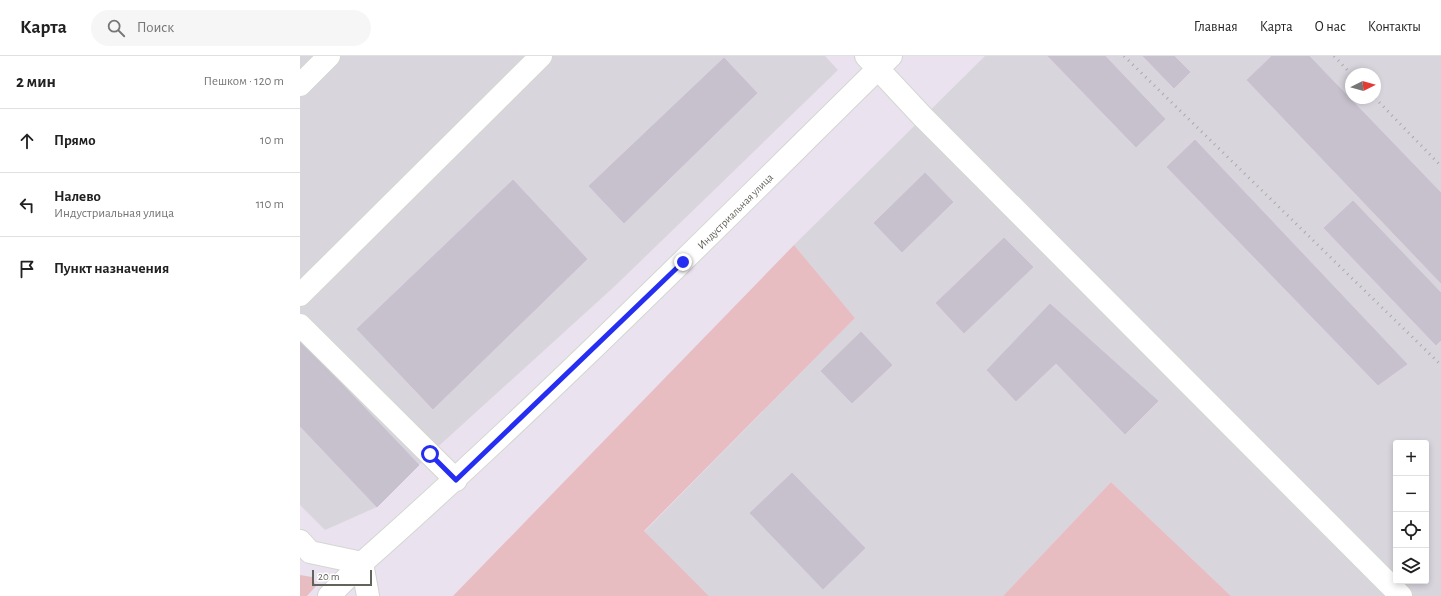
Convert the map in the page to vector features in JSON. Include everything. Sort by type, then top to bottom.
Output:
[{"type":"street","points":[[300,85],[329,56]]},
{"type":"street","points":[[300,295],[540,56]]},
{"type":"street","points":[[879,60],[929,123],[1401,596]]},
{"type":"street","name":"Индустриальная улица","points":[[329,596],[362,563],[456,480],[683,262],[879,60]]},
{"type":"street","points":[[300,325],[456,480]]},
{"type":"street","points":[[303,550],[362,563],[368,596]]},
{"type":"shaded area","points":[[300,56],[825,56],[838,70],[616,285],[430,454],[377,507],[325,530],[300,505]]},
{"type":"shaded area","points":[[985,56],[1441,56],[1441,596],[1231,596],[1111,482],[1003,596],[709,596],[644,532],[855,318],[794,245]]},
{"type":"shaded area","points":[[794,245],[855,318],[644,531],[709,596],[453,596]]},
{"type":"shaded area","points":[[1111,482],[1231,596],[1003,596]]},
{"type":"shaded area","points":[[300,575],[312,577],[316,586],[307,596],[300,596]]},
{"type":"building","points":[[1048,56],[1105,56],[1165,119],[1136,147]]},
{"type":"building","points":[[1143,56],[1174,56],[1190,72],[1174,88]]},
{"type":"building","points":[[1272,56],[1309,56],[1345,93],[1345,104],[1355,104],[1441,193],[1441,283],[1247,80]]},
{"type":"building","points":[[724,58],[757,93],[624,223],[589,186]]},
{"type":"building","points":[[1195,140],[1407,364],[1378,385],[1167,167]]},
{"type":"building","points":[[925,173],[953,202],[902,252],[874,223]]},
{"type":"building","points":[[513,180],[587,259],[433,409],[357,329]]},
{"type":"building","points":[[1353,201],[1441,293],[1441,340],[1436,345],[1324,228]]},
{"type":"building","points":[[1004,238],[1033,267],[964,333],[936,303]]},
{"type":"building","points":[[1050,304],[1158,401],[1125,434],[1056,363],[1016,401],[987,370]]},
{"type":"building","points":[[861,332],[892,365],[852,403],[821,371]]},
{"type":"building","points":[[300,340],[419,465],[377,507],[300,426]]},
{"type":"building","points":[[792,473],[865,548],[823,589],[750,513]]},
{"type":"railway","points":[[1124,56],[1441,365]]},
{"type":"railway","points":[[1334,56],[1345,68]]},
{"type":"railway","points":[[1381,104],[1441,166]]},
{"type":"route","points":[[430,454],[456,480],[683,262]]}]
